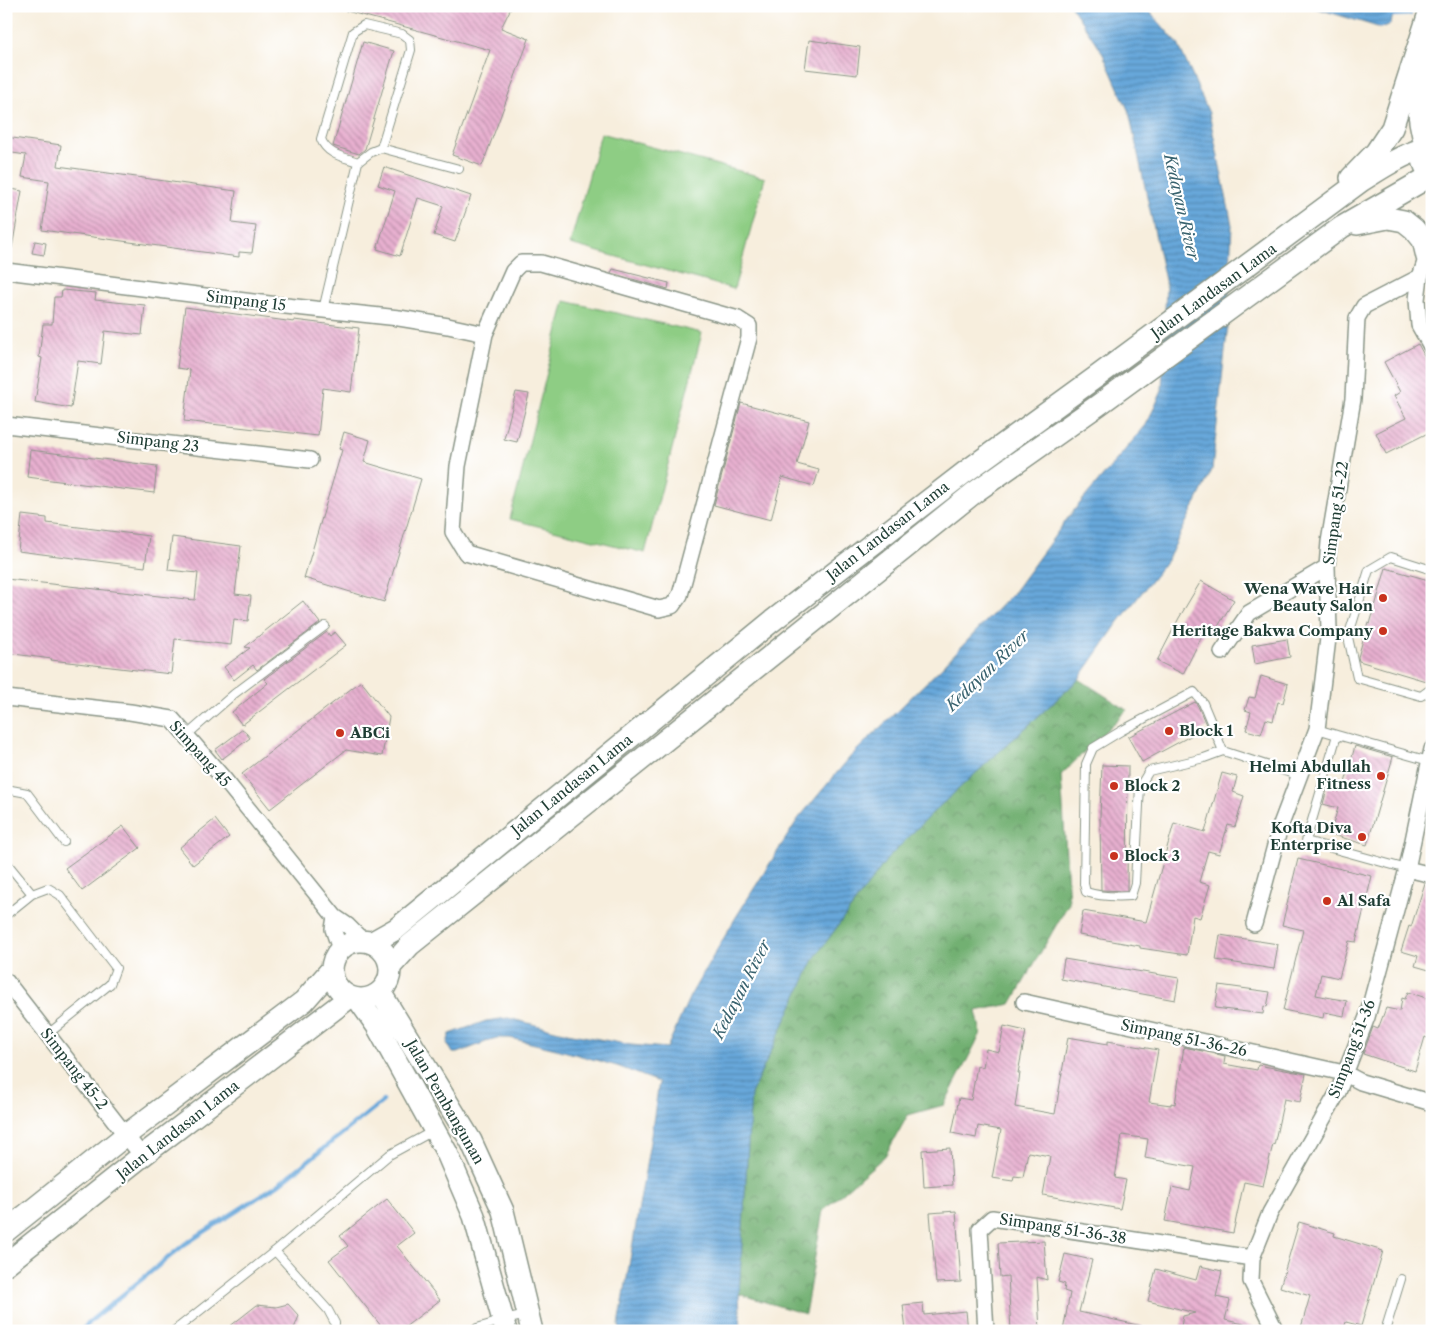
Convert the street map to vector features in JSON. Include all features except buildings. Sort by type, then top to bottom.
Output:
[{"type":"main road","points":[[1427,8],[1424,52],[1419,79],[1419,99],[1421,131],[1427,144],[1422,157],[1427,171],[1432,175]]},
{"type":"main road","points":[[1322,209],[1376,152],[1392,128],[1427,8]]},
{"type":"main road","points":[[1424,52],[1432,95]]},
{"type":"main road","name":"Jalan Landasan Lama","points":[[367,942],[396,929],[771,622],[964,473],[1099,376],[1361,181],[1395,160],[1427,144]]},
{"type":"main road","name":"Jalan Landasan Lama","points":[[390,967],[410,945],[974,492],[1097,406],[1342,227],[1432,175]]},
{"type":"main road","points":[[1342,227],[1388,218],[1404,221],[1414,228],[1429,249]]},
{"type":"main road","points":[[355,941],[367,942],[379,947],[384,952],[390,967],[390,976],[380,992],[366,999],[354,998],[342,993],[333,979],[331,970],[340,949],[355,941]]},
{"type":"main road","name":"Jalan Landasan Lama","points":[[6,1231],[126,1135],[304,1001],[331,970]]},
{"type":"main road","name":"Jalan Pembangunan","points":[[380,992],[459,1147],[503,1211],[531,1323]]},
{"type":"main road","name":"Jalan Landasan Lama","points":[[6,1264],[142,1156],[354,998]]},
{"type":"main road","name":"Jalan Pembangunan","points":[[354,998],[377,1026],[435,1130],[459,1147],[474,1216],[505,1326]]},
{"type":"main road","points":[[126,1135],[150,1138],[230,1074],[253,1072]]},
{"type":"street","points":[[1429,249],[1420,277],[1417,298],[1426,322],[1432,348]]},
{"type":"street","points":[[521,263],[540,263],[738,319],[749,326],[749,338],[680,596],[672,606],[659,609],[466,553],[453,532],[458,466],[485,334],[513,271],[521,263]]},
{"type":"street","name":"Simpang 15","points":[[6,271],[399,318],[485,334]]},
{"type":"street","name":"Simpang 51-22","points":[[1254,924],[1280,827],[1317,729],[1330,630],[1327,567],[1329,542],[1354,399],[1357,318],[1364,306],[1420,277]]},
{"type":"street","name":"Simpang 23","points":[[6,425],[310,460]]},
{"type":"street","points":[[1222,652],[1249,613],[1327,567]]},
{"type":"street","name":"Simpang 45","points":[[6,698],[130,712],[172,719],[224,779],[335,917],[367,942]]},
{"type":"street","name":"Simpang 51-36","points":[[1276,1331],[1250,1281],[1252,1258],[1270,1213],[1338,1092],[1367,1017],[1407,869],[1430,755]]},
{"type":"street","points":[[1407,869],[1432,875]]},
{"type":"street","points":[[335,917],[333,930],[340,949]]},
{"type":"street","name":"Simpang 45-2","points":[[6,981],[142,1156]]},
{"type":"street","name":"Simpang 51-36-26","points":[[1024,1002],[1344,1073],[1361,1082],[1432,1103]]},
{"type":"street","name":"Simpang 51-36-38","points":[[986,1331],[980,1229],[992,1218],[1252,1258]]},
{"type":"lane","points":[[358,162],[330,152],[322,139],[353,32],[364,25],[402,34],[410,40],[411,50],[381,148]]},
{"type":"lane","points":[[323,310],[358,162],[371,152],[381,148],[459,169]]},
{"type":"lane","points":[[1432,570],[1391,558],[1369,570],[1348,637],[1357,678],[1421,696],[1432,688]]},
{"type":"lane","points":[[187,735],[234,694],[325,626]]},
{"type":"lane","points":[[1330,630],[1348,637]]},
{"type":"lane","points":[[1223,752],[1203,703],[1194,692],[1093,748],[1086,764],[1084,884],[1086,892],[1097,896],[1131,896],[1135,883],[1140,786],[1149,771],[1223,752],[1300,776]]},
{"type":"lane","points":[[1317,729],[1430,755]]},
{"type":"lane","points":[[1337,735],[1306,841],[1407,869]]},
{"type":"lane","points":[[6,789],[27,793],[64,842]]},
{"type":"lane","points":[[6,862],[32,894]]},
{"type":"lane","points":[[6,915],[32,894],[48,888],[60,895],[116,968],[110,984],[48,1034]]},
{"type":"lane","points":[[174,1331],[275,1251],[388,1155],[435,1130]]},
{"type":"lane","points":[[275,1251],[328,1310],[335,1323],[334,1331]]},
{"type":"lane","points":[[1385,1331],[1401,1279]]},
{"type":"lane","points":[[474,1331],[476,1328],[531,1323]]},
{"type":"green space","points":[[601,133],[765,178],[734,289],[570,244]]},
{"type":"green space","points":[[565,301],[702,333],[645,553],[510,519]]},
{"type":"green space","points":[[1079,679],[1127,710],[1061,775],[1069,903],[1011,1004],[976,1011],[981,1033],[944,1105],[908,1115],[885,1156],[823,1210],[805,1314],[739,1294],[751,1094],[815,957],[887,859],[931,814]]},
{"type":"water","name":"Kedayan River","points":[[1071,6],[1145,6],[1178,44],[1209,113],[1232,225],[1227,333],[1212,470],[1168,559],[1118,623],[1079,679],[931,814],[887,859],[815,957],[751,1094],[739,1294],[741,1331],[620,1331],[619,1325],[659,1082],[617,1066],[510,1038],[496,1038],[458,1053],[453,1053],[447,1043],[450,1034],[486,1021],[508,1018],[567,1033],[631,1045],[667,1048],[690,996],[736,917],[798,819],[851,756],[942,667],[1013,593],[1070,515],[1146,425],[1162,391],[1166,285],[1129,112],[1102,52]]},
{"type":"water","points":[[1309,6],[1385,6],[1393,13],[1391,24],[1381,28]]},
{"type":"waterway","points":[[1389,15],[1410,14]]},
{"type":"waterway","points":[[81,1331],[93,1319],[185,1244],[279,1184],[383,1101]]},
{"type":"place","name":"Wena Wave Hair Beauty Salon","points":[[1383,598]]},
{"type":"place","name":"Heritage Bakwa Company","points":[[1383,631]]},
{"type":"place","name":"Block 1","points":[[1169,731]]},
{"type":"place","name":"ABCi","points":[[340,733]]},
{"type":"place","name":"Helmi Abdullah Fitness","points":[[1381,776]]},
{"type":"place","name":"Block 2","points":[[1114,786]]},
{"type":"place","name":"Kofta Diva Enterprise","points":[[1362,837]]},
{"type":"place","name":"Block 3","points":[[1114,856]]},
{"type":"place","name":"Al Safa","points":[[1327,901]]}]
